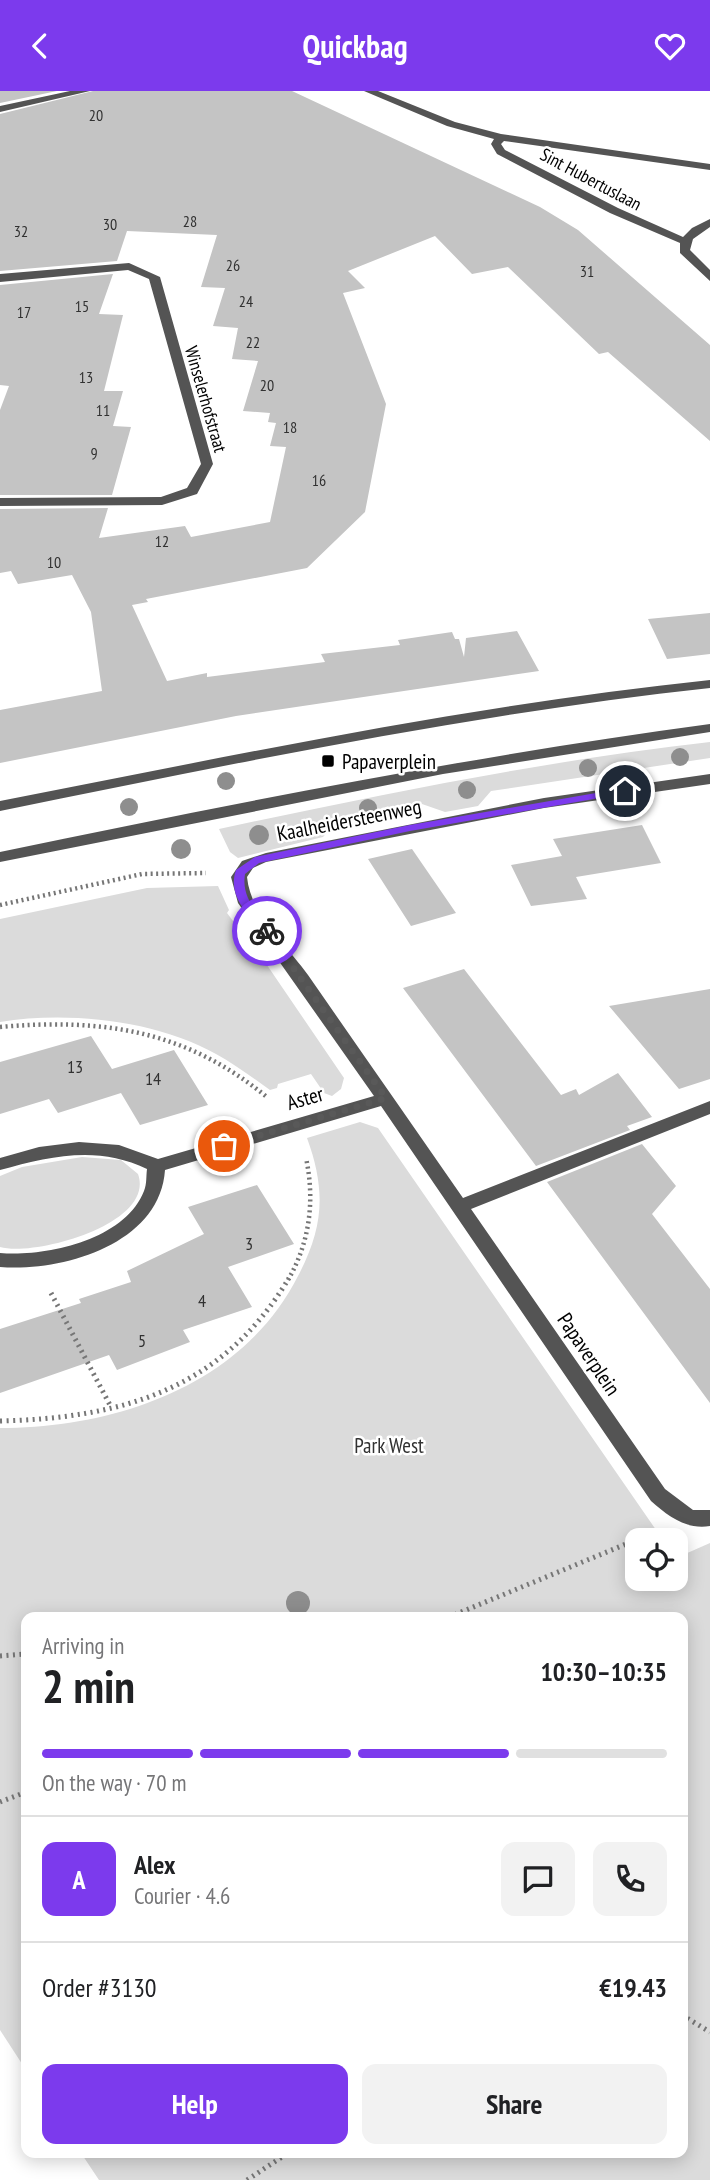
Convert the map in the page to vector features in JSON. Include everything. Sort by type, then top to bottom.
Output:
[{"type":"street","points":[[0,109],[85,91]]},
{"type":"street","name":"Sint Hubertuslaan","points":[[369,91],[451,124],[501,137],[710,167]]},
{"type":"street","name":"Sint Hubertuslaan","points":[[501,137],[496,144],[501,152],[601,202],[638,224],[684,241]]},
{"type":"street","points":[[710,222],[690,234],[684,241],[684,251],[710,277]]},
{"type":"street","name":"Winselerhofstraat","points":[[0,278],[129,266],[154,277],[207,464],[192,491],[162,502],[0,502]]},
{"type":"street","points":[[0,806],[374,733],[580,698],[710,684]]},
{"type":"street","name":"Kaalheidersteenweg","points":[[0,856],[353,785],[542,751],[710,728]]},
{"type":"street","name":"Kaalheidersteenweg","points":[[240,873],[255,860],[410,828],[544,803],[710,779]]},
{"type":"street","name":"Papaverplein","points":[[240,873],[237,887],[240,897],[294,967],[386,1098],[658,1495],[672,1508],[700,1518]]},
{"type":"street","name":"Aster","points":[[156,1166],[386,1098]]},
{"type":"street","points":[[461,1206],[710,1107]]},
{"type":"street","points":[[0,1164],[35,1154],[102,1148],[134,1154],[156,1166],[159,1180],[153,1197],[134,1220],[101,1241],[34,1262],[0,1261]]},
{"type":"path","points":[[0,905],[142,874],[240,873]]},
{"type":"path","points":[[0,1027],[82,1024],[120,1029],[164,1040],[214,1060],[257,1087],[291,1126],[302,1144],[309,1170],[312,1202],[304,1251],[289,1279],[266,1313],[223,1358],[176,1385],[111,1407],[34,1422],[0,1422]]},
{"type":"path","points":[[34,1262],[111,1407]]},
{"type":"path","points":[[462,1612],[700,1518]]},
{"type":"path","points":[[0,1656],[21,1654]]},
{"type":"path","points":[[0,1802],[21,1793]]},
{"type":"path","points":[[688,2019],[710,2032]]},
{"type":"path","points":[[247,2180],[280,2158]]},
{"type":"green space","points":[[710,742],[710,758],[491,791],[478,806],[445,812],[422,804],[335,823],[323,837],[238,858],[230,852],[219,829],[463,779]]},
{"type":"green space","points":[[218,886],[229,910],[227,913],[233,921],[237,921],[344,1078],[341,1089],[332,1096],[324,1093],[311,1074],[278,1084],[277,1088],[270,1090],[236,1066],[192,1042],[139,1026],[82,1018],[0,1022],[0,919],[147,888]]},
{"type":"green space","name":"Park West","points":[[360,1122],[378,1128],[655,1528],[625,1528],[625,1591],[688,1591],[688,1553],[710,1543],[710,2180],[99,2180],[84,2158],[688,2158],[688,1612],[21,1612],[21,2062],[0,2030],[0,1428],[88,1420],[131,1409],[172,1393],[210,1372],[245,1346],[274,1314],[307,1258],[319,1208],[313,1157],[307,1138]]},
{"type":"green space","points":[[82,1157],[121,1160],[138,1174],[139,1192],[129,1208],[111,1222],[89,1233],[63,1241],[38,1247],[0,1247],[0,1176],[22,1167]]},
{"type":"building","points":[[0,91],[57,91],[0,103]]},
{"type":"building","points":[[93,91],[292,91],[540,207],[578,230],[710,345],[710,441],[608,352],[599,354],[508,267],[472,274],[435,236],[348,271],[365,288],[343,293],[386,404],[365,512],[307,568],[146,599],[148,602],[132,605],[167,681],[207,673],[207,677],[325,662],[321,654],[400,645],[398,640],[452,632],[455,639],[459,639],[464,657],[466,638],[517,631],[539,671],[236,716],[0,763],[0,710],[102,691],[91,612],[72,575],[18,584],[11,571],[0,573],[0,509],[108,508],[99,538],[185,526],[191,537],[270,522],[286,447],[270,446],[276,423],[268,422],[270,413],[243,411],[258,361],[232,359],[238,328],[213,326],[225,288],[201,287],[217,235],[127,231],[117,261],[0,271],[0,114]]},
{"type":"building","points":[[113,274],[99,314],[123,315],[104,391],[123,391],[113,426],[131,427],[112,495],[0,495],[0,410],[9,386],[0,385],[0,285]]},
{"type":"building","points":[[710,613],[710,654],[667,659],[648,619]]},
{"type":"building","points":[[642,825],[661,863],[576,877],[587,899],[531,906],[511,865],[562,856],[553,839]]},
{"type":"building","points":[[412,849],[456,913],[411,926],[368,859]]},
{"type":"building","points":[[464,969],[561,1095],[576,1089],[579,1095],[618,1073],[652,1117],[627,1126],[630,1130],[536,1166],[403,988]]},
{"type":"building","points":[[710,989],[710,1079],[679,1089],[609,1006]]},
{"type":"building","points":[[91,1036],[112,1069],[174,1050],[208,1105],[140,1125],[121,1093],[58,1113],[49,1099],[0,1114],[0,1062]]},
{"type":"building","points":[[642,1144],[676,1186],[652,1214],[710,1289],[710,1403],[547,1182]]},
{"type":"building","points":[[257,1185],[294,1244],[228,1267],[252,1307],[183,1330],[190,1342],[117,1370],[109,1355],[0,1393],[0,1329],[81,1303],[79,1299],[131,1282],[127,1271],[204,1234],[188,1207]]},
{"type":"way so far","points":[[224,1146],[386,1098],[267,931]]},
{"type":"place","name":"Papaverplein","points":[[328,761]]},
{"type":"route","points":[[267,931],[240,897],[237,887],[243,867],[255,860],[544,803],[625,791]]}]
